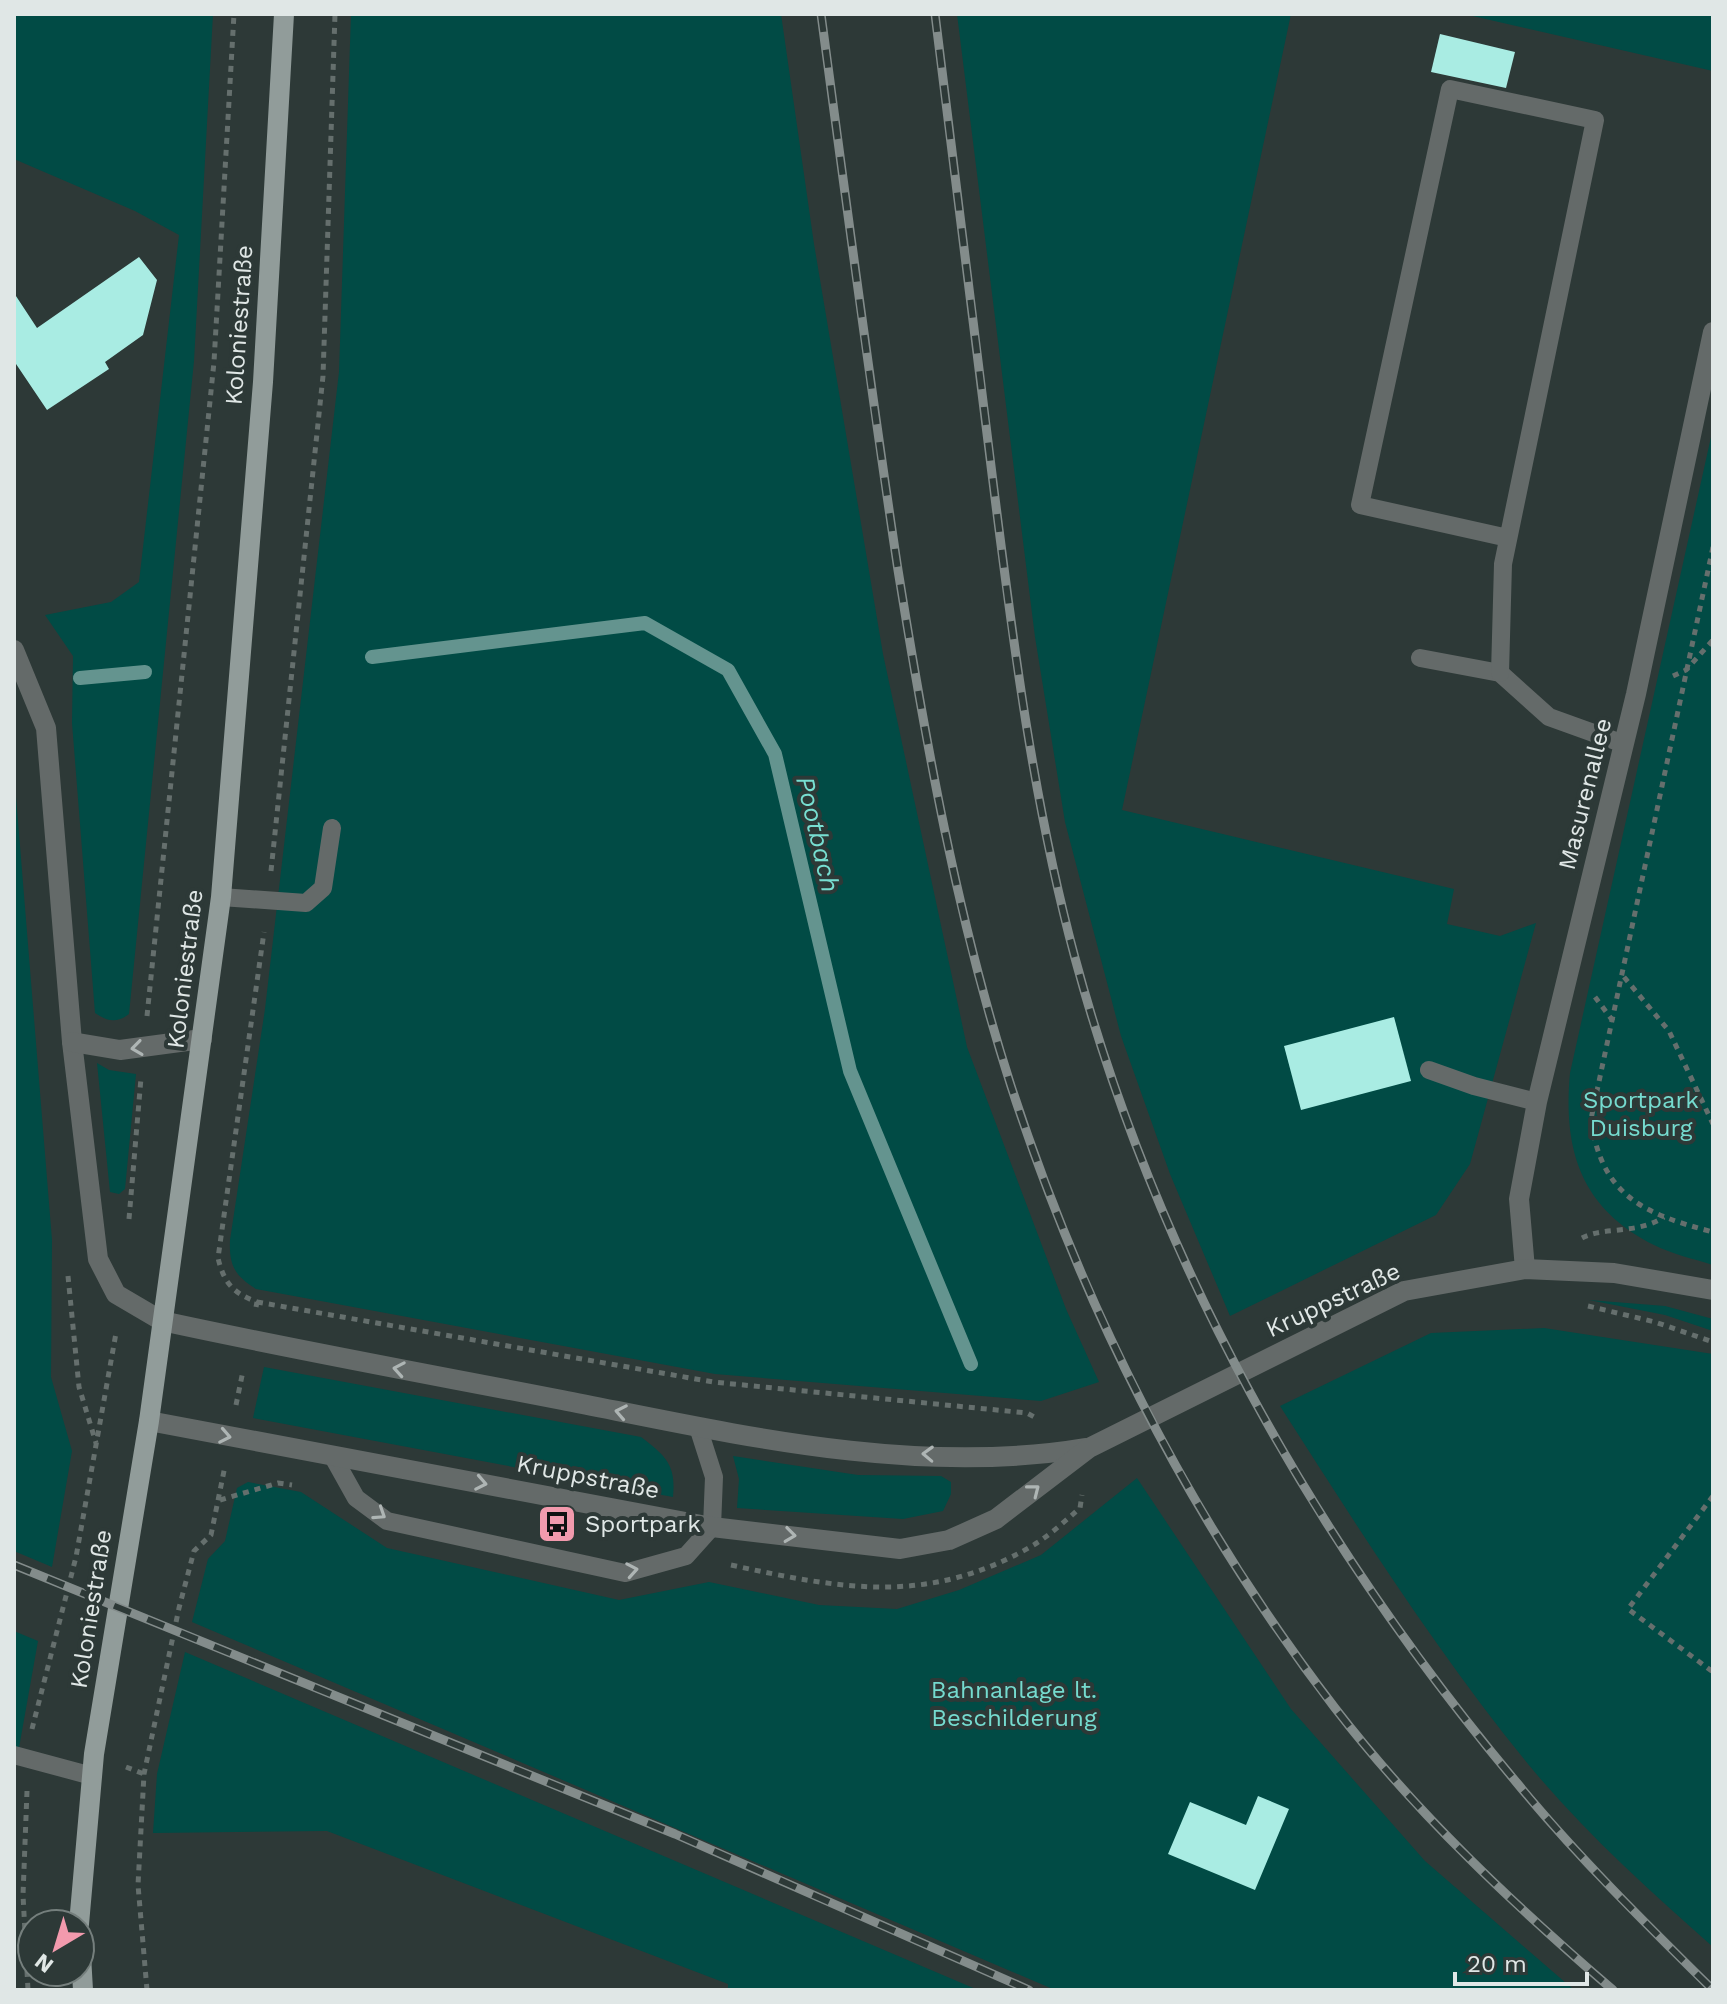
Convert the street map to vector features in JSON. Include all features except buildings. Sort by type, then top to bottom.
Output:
[{"type":"main road","name":"Koloniestraße","points":[[80,1908],[92,1776],[149,1421],[221,897],[263,382],[284,14]]},
{"type":"street","name":"Masurenallee","points":[[1525,1269],[1519,1199],[1537,1102],[1624,744],[1713,332]]},
{"type":"street","name":"Kruppstraße","points":[[14,650],[46,728],[72,1042],[94,1229],[98,1259],[116,1294],[162,1321],[698,1427],[859,1452],[1029,1458],[1089,1448]]},
{"type":"street","points":[[72,1042],[120,1050],[202,1039]]},
{"type":"street","name":"Kruppstraße","points":[[149,1421],[712,1527],[900,1549],[949,1540],[996,1519],[1089,1448],[1404,1291],[1525,1269],[1614,1273],[1713,1290]]},
{"type":"lane","points":[[1500,673],[1503,564],[1595,120],[1450,89],[1360,505],[1508,538]]},
{"type":"lane","points":[[1420,658],[1500,673],[1549,717],[1624,744]]},
{"type":"lane","points":[[221,897],[306,903],[323,888],[332,828]]},
{"type":"lane","points":[[1429,1070],[1474,1086],[1537,1102]]},
{"type":"lane","points":[[332,1455],[356,1498],[387,1521],[625,1573],[686,1556],[712,1527],[714,1477],[698,1427]]},
{"type":"lane","points":[[21,1757],[92,1776]]},
{"type":"path","points":[[94,1229],[130,1208],[214,362],[234,14]]},
{"type":"path","points":[[335,14],[323,376],[268,899],[218,1258],[222,1274],[234,1293],[257,1302],[713,1382],[1027,1413],[1089,1448]]},
{"type":"path","points":[[1713,547],[1591,1119],[1596,1152],[1631,1200],[1665,1217],[1713,1232]]},
{"type":"path","points":[[1623,977],[1669,1031],[1713,1124]]},
{"type":"path","points":[[28,1990],[21,1757],[32,1731],[76,1557],[96,1444],[79,1387],[67,1270]]},
{"type":"path","points":[[147,1990],[138,1885],[144,1774],[194,1551],[211,1535],[257,1302]]},
{"type":"path","points":[[1713,1496],[1628,1609],[1713,1672]]},
{"type":"green space","points":[[14,14],[213,14],[194,361],[129,1014],[116,1020],[95,1013],[72,723],[73,656],[45,615],[111,602],[139,582],[179,235],[135,211],[14,159]]},
{"type":"green space","points":[[351,14],[781,14],[814,244],[883,654],[967,1047],[1066,1309],[1099,1382],[1041,1401],[715,1374],[256,1289],[234,1269],[230,1240],[265,1009],[339,372]]},
{"type":"green space","points":[[957,14],[1291,14],[1122,810],[1454,889],[1447,924],[1500,936],[1536,923],[1470,1164],[1436,1215],[1230,1316],[1170,1174],[1121,1036],[1065,822],[1035,637]]},
{"type":"green space","points":[[1464,14],[1713,14],[1713,71]]},
{"type":"green space","name":"Sportpark Duisburg","points":[[1713,428],[1713,1265],[1654,1245],[1609,1213],[1582,1174],[1574,1151],[1569,1101],[1570,1073]]},
{"type":"green space","points":[[14,772],[52,1240],[51,1377],[72,1451],[52,1567],[14,1551]]},
{"type":"green space","points":[[97,1063],[109,1070],[136,1074],[125,1189],[119,1194],[110,1192]]},
{"type":"green space","points":[[1589,1300],[1665,1306],[1713,1319],[1713,1331],[1665,1315]]},
{"type":"green space","points":[[1544,1328],[1713,1354],[1713,1947],[1594,1836],[1528,1764],[1430,1633],[1280,1406],[1431,1333]]},
{"type":"green space","points":[[264,1367],[641,1437],[668,1462],[673,1477],[673,1497],[253,1418]]},
{"type":"green space","points":[[733,1456],[858,1475],[941,1476],[951,1482],[951,1494],[943,1511],[903,1519],[737,1508],[739,1479]]},
{"type":"green space","name":"Bahnanlage lt. Beschilderung","points":[[1137,1478],[1291,1709],[1425,1861],[1574,1990],[1055,1990],[192,1622],[208,1559],[225,1541],[237,1488],[248,1482],[301,1492],[387,1548],[619,1600],[709,1582],[819,1605],[897,1609],[959,1590],[1041,1555]]},
{"type":"green space","points":[[14,1631],[38,1641],[14,1776]]},
{"type":"green space","points":[[185,1652],[978,1990],[728,1990],[728,1984],[327,1831],[153,1833],[157,1774]]},
{"type":"waterway","name":"Pootbach","points":[[372,657],[645,623],[728,670],[775,754],[850,1071],[971,1364]]},
{"type":"waterway","name":"Pootbach","points":[[80,678],[145,672]]},
{"type":"railway","points":[[821,14],[898,570],[945,830],[992,1023],[1011,1086],[1072,1252],[1108,1332],[1189,1489],[1234,1564],[1335,1708],[1432,1821],[1502,1891],[1613,1990]]},
{"type":"railway","points":[[935,14],[1008,602],[1036,781],[1075,958],[1109,1071],[1150,1181],[1198,1289],[1251,1394],[1310,1496],[1374,1595],[1443,1691],[1563,1837],[1713,1990]]},
{"type":"railway","points":[[14,1565],[675,1834],[1029,1990]]},
{"type":"place","name":"Sportpark","points":[[557,1524]]}]
